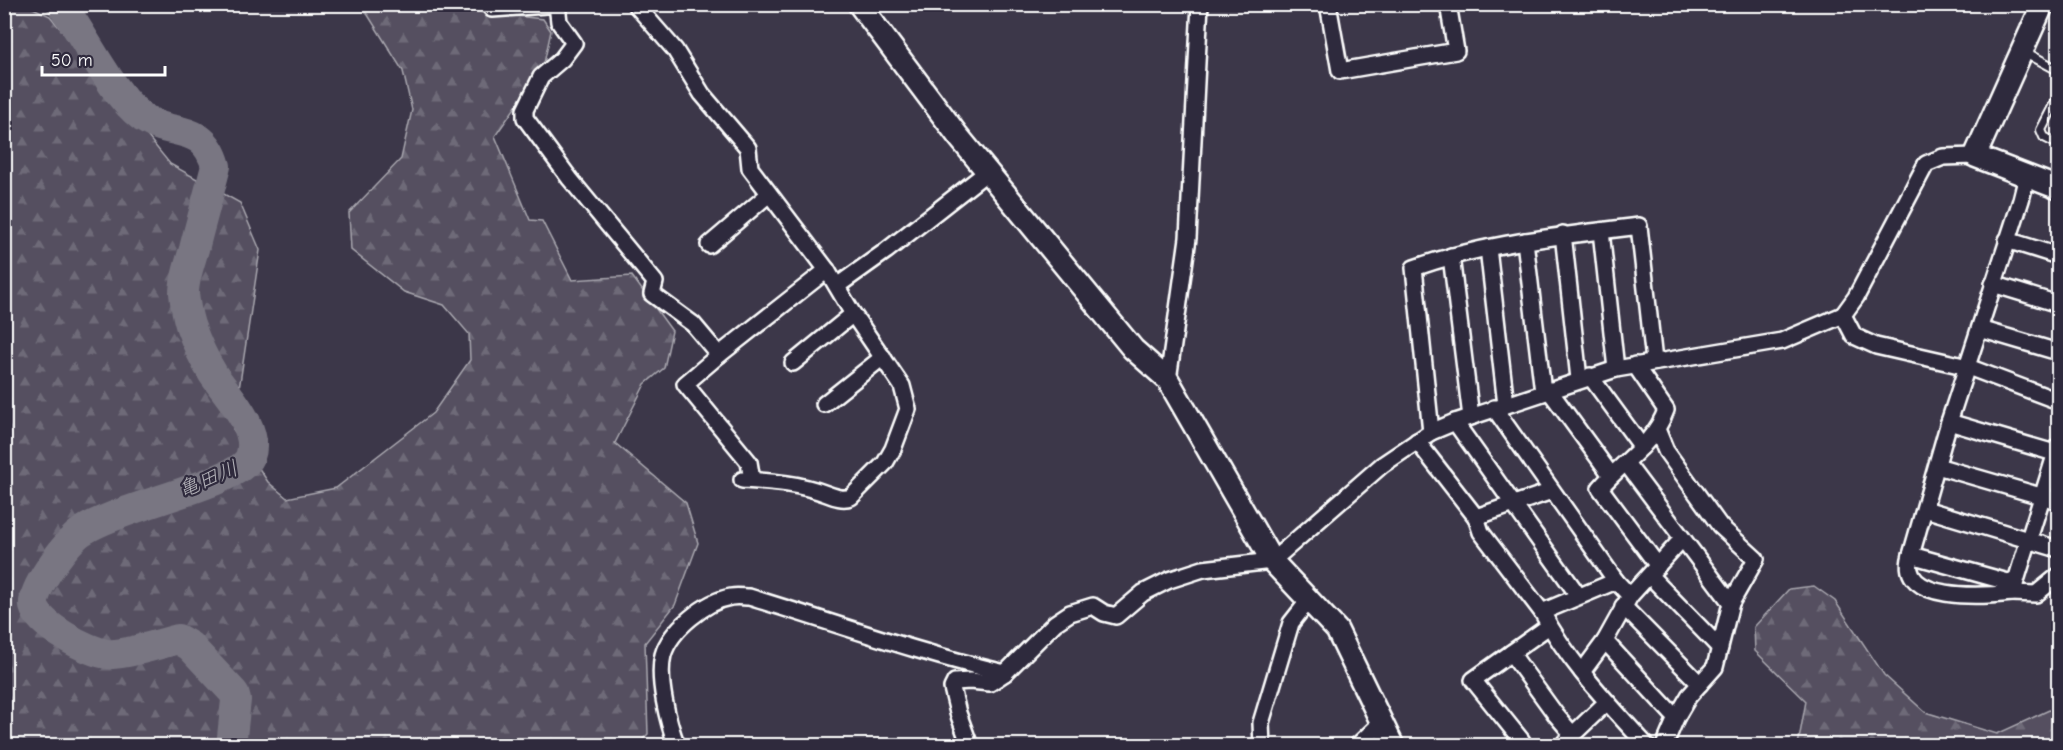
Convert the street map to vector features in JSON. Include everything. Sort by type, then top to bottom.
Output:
[{"type":"street","points":[[488,4],[492,9],[558,5],[559,22],[574,43],[542,77],[525,110],[525,118],[570,179],[655,282],[652,294],[693,324],[719,355]]},
{"type":"street","points":[[635,4],[675,50],[702,94],[748,148],[750,168],[827,270],[902,386],[908,409],[893,449],[885,463],[857,491],[846,498],[802,485],[747,480],[749,462],[685,384],[827,270]]},
{"type":"street","points":[[859,4],[987,172],[1133,349],[1168,380],[1272,561],[1337,630],[1393,746]]},
{"type":"street","points":[[1328,4],[1340,71],[1456,51],[1448,4]]},
{"type":"street","points":[[1975,156],[2043,4]]},
{"type":"street","points":[[1168,380],[1188,238],[1202,5]]},
{"type":"street","points":[[970,746],[952,688],[955,682],[990,683],[1005,673],[1055,623],[1070,613],[1093,606],[1104,613],[1116,616],[1143,593],[1169,580],[1203,569],[1272,561],[1382,465],[1431,432],[1616,369],[1782,341],[1843,315],[1856,297],[1926,164],[1943,157],[1975,156],[2058,188]]},
{"type":"street","points":[[837,286],[987,172]]},
{"type":"street","points":[[2014,589],[1962,595],[1941,592],[1918,584],[1910,575],[1908,564],[2027,176]]},
{"type":"street","points":[[709,245],[769,194]]},
{"type":"street","points":[[1431,432],[1414,268],[1451,256],[1563,234],[1639,226],[1654,361]]},
{"type":"street","points":[[1600,231],[1616,369]]},
{"type":"street","points":[[1563,234],[1585,378],[1642,447]]},
{"type":"street","points":[[2007,240],[2058,256]]},
{"type":"street","points":[[1525,241],[1546,391],[1611,475]]},
{"type":"street","points":[[1488,248],[1500,407],[1552,491],[1616,580],[1627,601],[1700,684]]},
{"type":"street","points":[[1451,256],[1471,417]]},
{"type":"street","points":[[1993,284],[2058,304]]},
{"type":"street","points":[[793,363],[854,314]]},
{"type":"street","points":[[1843,315],[1854,336],[1876,346],[1968,367],[2058,401]]},
{"type":"street","points":[[1980,329],[2058,352]]},
{"type":"street","points":[[824,404],[883,357]]},
{"type":"street","points":[[1635,365],[1666,410],[1657,429],[1642,447],[1600,488],[1654,572],[1720,648]]},
{"type":"street","points":[[1455,422],[1578,595]]},
{"type":"street","points":[[1950,422],[2058,451],[2014,589]]},
{"type":"street","points":[[1657,429],[1666,451],[1720,526],[1756,559],[1731,603],[1715,667],[1676,718],[1664,746]]},
{"type":"street","points":[[1417,441],[1476,517],[1481,532],[1542,612],[1549,626],[1582,672],[1647,746]]},
{"type":"street","points":[[1626,463],[1731,603]]},
{"type":"street","points":[[1937,466],[2058,501]]},
{"type":"street","points":[[1476,517],[1552,491]]},
{"type":"street","points":[[1925,509],[2058,549]]},
{"type":"street","points":[[1582,672],[1605,641],[1627,601],[1682,539]]},
{"type":"street","points":[[1911,555],[2036,594],[2058,576]]},
{"type":"street","points":[[1542,612],[1616,580]]},
{"type":"street","points":[[677,746],[662,686],[663,655],[675,633],[690,619],[710,603],[732,597],[749,597],[886,641],[1005,673]]},
{"type":"street","points":[[1262,746],[1261,723],[1291,623],[1309,600]]},
{"type":"street","points":[[1522,741],[1473,680],[1549,626]]},
{"type":"street","points":[[1605,641],[1676,718]]},
{"type":"street","points":[[1511,653],[1556,715],[1571,740],[1607,702]]},
{"type":"street","points":[[1357,746],[1382,722]]},
{"type":"lane","points":[[2022,50],[2058,70]]},
{"type":"lane","points":[[2058,97],[2041,130],[2044,137],[2058,144]]},
{"type":"green space","points":[[4,5],[27,5],[50,16],[170,164],[240,203],[260,250],[233,429],[268,482],[287,498],[336,488],[433,413],[470,360],[469,334],[444,305],[404,292],[351,250],[349,213],[401,159],[412,110],[403,71],[368,15],[358,5],[474,5],[481,12],[543,19],[551,31],[543,68],[495,136],[530,220],[542,221],[572,280],[632,276],[672,331],[664,368],[645,384],[615,443],[686,503],[698,543],[675,605],[645,643],[648,734],[637,745],[5,745]]},
{"type":"green space","points":[[1814,586],[1835,601],[1884,675],[1925,712],[1997,734],[2058,706],[2058,745],[1798,745],[1806,701],[1755,651],[1754,627],[1789,589]]},
{"type":"waterway","name":"亀田川","points":[[61,4],[109,79],[130,106],[152,123],[194,136],[203,142],[210,152],[216,166],[186,277],[185,301],[190,325],[200,350],[213,374],[247,424],[252,446],[250,457],[240,467],[222,477],[113,517],[90,527],[75,537],[42,580],[34,599],[34,606],[38,614],[54,629],[77,643],[99,652],[122,653],[178,639],[190,646],[234,693],[236,700],[231,746]]}]
